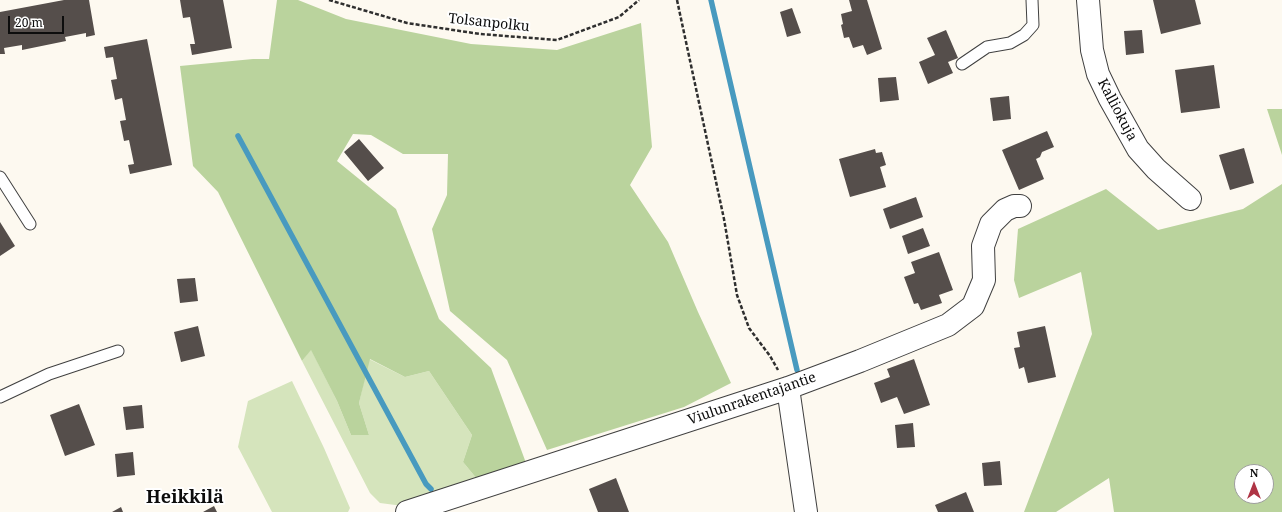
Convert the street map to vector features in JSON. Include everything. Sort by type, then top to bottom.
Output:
[{"type":"street","name":"Kalliokuja","points":[[1088,0],[1092,50],[1098,74],[1110,99],[1138,149],[1156,169],[1190,199]]},
{"type":"street","name":"Viulunrakentajantie","points":[[407,512],[788,388],[860,361],[948,325],[973,306],[984,280],[982,246],[991,224],[1005,210],[1014,206],[1020,206]]},
{"type":"street","points":[[788,388],[806,512]]},
{"type":"lane","points":[[962,64],[987,47],[1010,43],[1024,35],[1033,25],[1032,0]]},
{"type":"lane","points":[[0,177],[30,224]]},
{"type":"lane","points":[[0,397],[49,374],[118,350]]},
{"type":"path","name":"Tolsanpolku","points":[[329,0],[407,22],[480,34],[557,40],[619,17],[639,0]]},
{"type":"path","points":[[677,0],[724,219],[737,295],[749,328],[770,356],[788,388]]},
{"type":"green space","points":[[277,0],[298,0],[346,19],[471,44],[557,50],[641,23],[652,147],[630,185],[668,242],[731,383],[684,407],[547,450],[507,360],[450,311],[432,229],[447,195],[448,154],[403,154],[371,135],[353,134],[337,161],[396,209],[439,319],[491,368],[526,463],[477,479],[463,462],[472,435],[429,371],[405,377],[370,359],[359,403],[369,435],[351,435],[337,401],[311,350],[302,361],[218,192],[193,166],[180,66],[253,59],[269,59]]},
{"type":"green space","points":[[1267,109],[1282,109],[1282,155]]},
{"type":"green space","points":[[1282,184],[1282,512],[1114,512],[1109,478],[1056,512],[1024,512],[1092,334],[1081,272],[1019,298],[1014,280],[1018,229],[1106,189],[1158,230],[1243,209]]},
{"type":"green space","points":[[311,349],[337,401],[351,435],[369,435],[359,403],[369,359],[405,377],[429,371],[472,435],[463,462],[477,479],[403,506],[380,503],[370,493],[302,361]]},
{"type":"green space","points":[[292,381],[324,448],[350,508],[348,512],[272,512],[238,447],[248,401]]},
{"type":"building","points":[[64,0],[89,0],[95,35],[86,37],[86,33],[65,37],[66,41],[22,50],[22,45],[4,48],[5,54],[0,54],[0,12]]},
{"type":"building","points":[[180,0],[223,0],[232,48],[192,55],[190,44],[195,44],[190,17],[183,18]]},
{"type":"building","points":[[849,0],[867,0],[882,49],[867,55],[863,45],[853,48],[849,37],[844,38],[841,25],[843,24],[841,14],[852,11]]},
{"type":"building","points":[[1153,0],[1195,0],[1201,24],[1161,34]]},
{"type":"building","points":[[792,8],[801,33],[787,37],[780,12]]},
{"type":"building","points":[[946,30],[958,58],[948,62],[953,73],[928,84],[919,62],[935,55],[927,38]]},
{"type":"building","points":[[1142,30],[1144,53],[1126,55],[1124,31]]},
{"type":"building","points":[[147,39],[172,165],[130,174],[128,165],[134,164],[129,140],[124,141],[120,121],[126,120],[122,98],[115,100],[111,80],[117,79],[113,57],[106,58],[104,47]]},
{"type":"building","points":[[1214,65],[1220,108],[1181,113],[1175,70]]},
{"type":"building","points":[[896,77],[899,100],[880,102],[878,78]]},
{"type":"building","points":[[1009,96],[1011,119],[993,121],[990,98]]},
{"type":"building","points":[[1047,131],[1054,147],[1042,152],[1040,157],[1036,159],[1044,179],[1019,190],[1002,150]]},
{"type":"building","points":[[359,139],[384,168],[368,181],[344,152]]},
{"type":"building","points":[[1244,148],[1254,183],[1230,190],[1219,155]]},
{"type":"building","points":[[875,149],[876,153],[882,152],[886,165],[880,167],[886,187],[850,197],[839,159]]},
{"type":"building","points":[[916,197],[923,217],[890,229],[883,209]]},
{"type":"building","points":[[0,222],[15,246],[0,256]]},
{"type":"building","points":[[923,228],[930,246],[908,254],[902,236]]},
{"type":"building","points":[[939,252],[953,290],[939,295],[942,303],[921,310],[918,303],[914,304],[904,277],[915,273],[911,262]]},
{"type":"building","points":[[195,278],[198,301],[180,303],[177,279]]},
{"type":"building","points":[[198,326],[205,356],[181,362],[174,332]]},
{"type":"building","points":[[1045,326],[1056,377],[1028,383],[1024,367],[1019,369],[1014,348],[1020,347],[1017,332]]},
{"type":"building","points":[[914,359],[930,405],[904,414],[897,397],[881,403],[874,383],[890,377],[887,369]]},
{"type":"building","points":[[79,404],[95,445],[65,456],[50,415]]},
{"type":"building","points":[[142,405],[144,428],[126,430],[123,407]]},
{"type":"building","points":[[913,423],[915,447],[897,448],[895,425]]},
{"type":"building","points":[[133,452],[135,475],[117,477],[115,454]]},
{"type":"building","points":[[1000,461],[1002,485],[984,486],[982,463]]},
{"type":"building","points":[[616,478],[629,512],[598,512],[589,489]]},
{"type":"building","points":[[966,492],[974,512],[938,512],[935,505]]},
{"type":"building","points":[[214,506],[217,512],[203,512]]},
{"type":"building","points":[[121,507],[123,512],[112,512]]},
{"type":"waterway","points":[[711,0],[797,370]]},
{"type":"waterway","points":[[238,136],[426,484],[431,489]]},
{"type":"district","name":"Heikkilä","points":[[185,498]]}]
